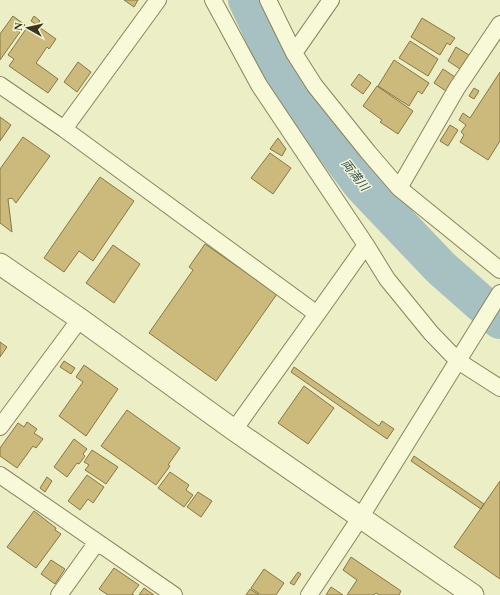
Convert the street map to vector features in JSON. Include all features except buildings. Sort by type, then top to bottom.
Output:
[{"type":"street","points":[[64,129],[158,0]]},
{"type":"street","points":[[213,0],[259,85],[387,279],[431,333],[458,361],[500,388]]},
{"type":"street","points":[[268,0],[294,53],[315,86],[398,188],[500,270]]},
{"type":"street","points":[[294,53],[332,0]]},
{"type":"street","points":[[398,188],[457,88],[500,24]]},
{"type":"street","points":[[0,85],[64,129],[316,314]]},
{"type":"street","points":[[234,430],[366,245]]},
{"type":"street","points":[[0,264],[80,319],[234,430],[473,595]]},
{"type":"street","points":[[309,595],[360,518],[500,293]]},
{"type":"street","points":[[0,428],[80,319]]},
{"type":"street","points":[[0,475],[174,595]]},
{"type":"street","points":[[60,595],[97,542]]},
{"type":"waterway","name":"両満川","points":[[247,0],[273,55],[313,119],[362,185],[441,268],[500,320]]}]
